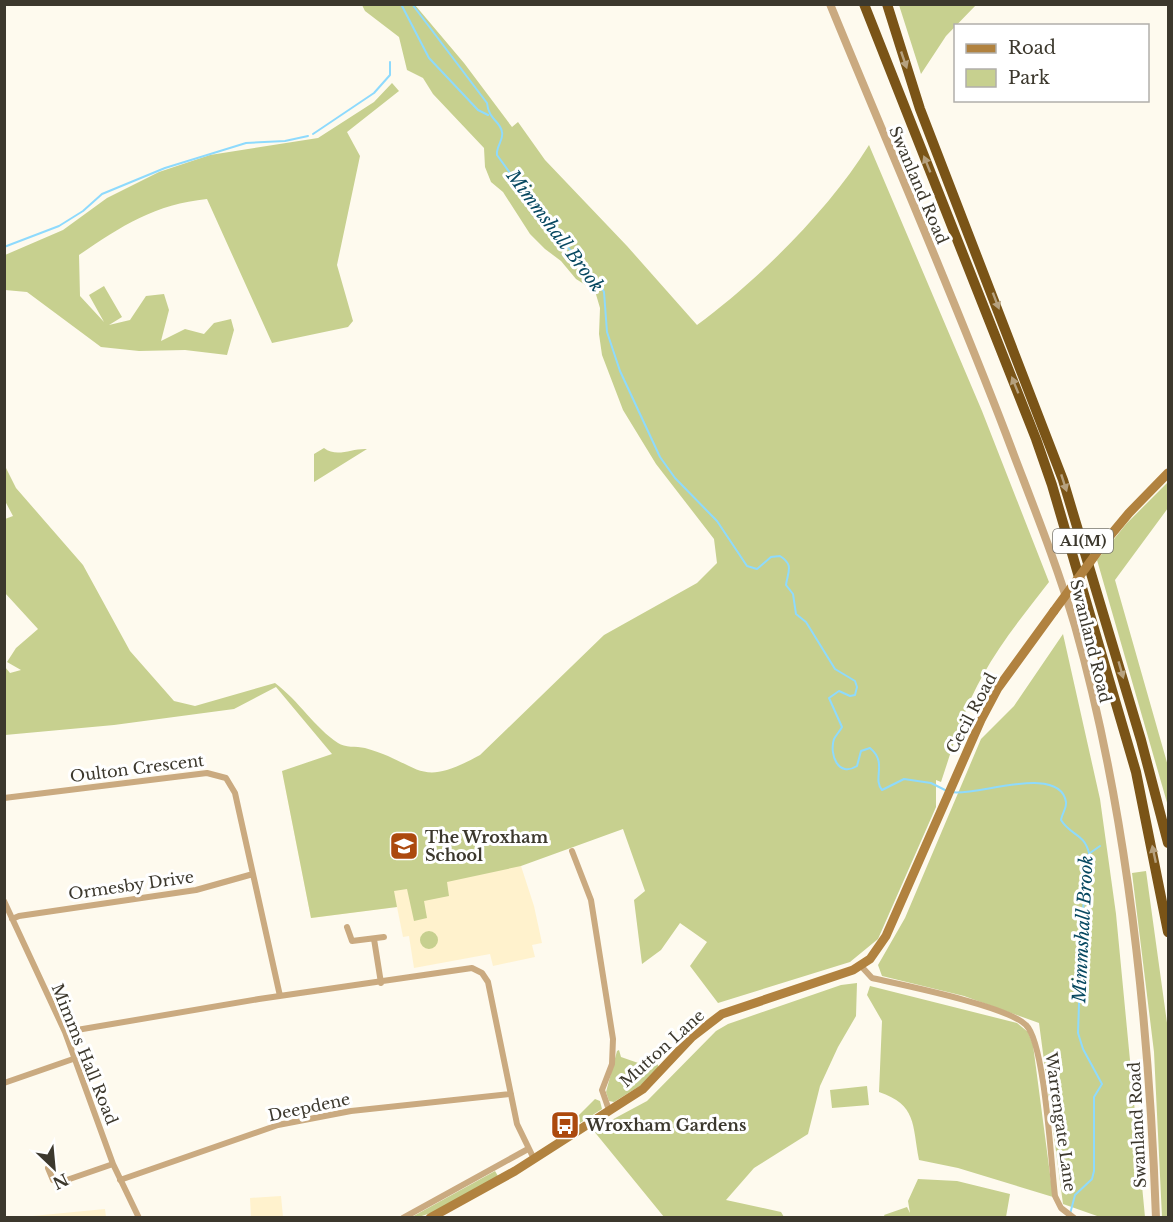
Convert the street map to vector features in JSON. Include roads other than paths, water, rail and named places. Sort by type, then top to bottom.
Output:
[{"type":"highway","name":"A1(M)","points":[[864,4],[1052,484],[1136,772],[1168,932]]},
{"type":"highway","name":"A1(M)","points":[[886,4],[920,109],[1063,480],[1144,751],[1168,843]]},
{"type":"main road","name":"Cecil Road","points":[[862,965],[876,953],[886,936],[981,720],[998,688],[1104,543],[1168,473]]},
{"type":"main road","name":"Mutton Lane","points":[[430,1218],[534,1159],[643,1089],[692,1037],[722,1014],[862,965]]},
{"type":"street","name":"Swanland Road","points":[[830,4],[986,382],[1058,570],[1076,629],[1105,754],[1130,906],[1148,1072],[1156,1218]]},
{"type":"street","name":"Oulton Crescent","points":[[4,798],[214,773],[226,778],[234,788],[280,996]]},
{"type":"street","points":[[572,851],[591,900],[613,1039],[612,1064],[602,1090],[609,1110]]},
{"type":"street","name":"Ormesby Drive","points":[[12,919],[19,915],[196,890],[253,874]]},
{"type":"street","name":"Mimms Hall Road","points":[[4,901],[65,1032],[113,1164],[139,1218]]},
{"type":"street","points":[[347,927],[352,941],[384,937]]},
{"type":"street","points":[[374,939],[381,983]]},
{"type":"street","name":"Warrengate Lane","points":[[862,965],[873,978],[1008,1014],[1029,1028],[1038,1055],[1055,1196],[1065,1212],[1073,1217]]},
{"type":"street","points":[[65,1032],[467,968],[482,973],[489,986],[517,1124],[534,1159]]},
{"type":"street","points":[[4,1083],[76,1058]]},
{"type":"street","name":"Deepdene","points":[[120,1180],[278,1125],[351,1111],[510,1094]]},
{"type":"street","points":[[403,1218],[528,1149]]},
{"type":"street","points":[[48,1168],[52,1180],[61,1182],[113,1164]]},
{"type":"waterway","name":"Mimmshall Brook","points":[[401,4],[429,58],[478,110],[488,115]]},
{"type":"waterway","name":"Mimmshall Brook","points":[[412,4],[487,103],[492,117],[502,132],[497,155],[546,223],[598,281],[604,292],[607,332],[620,371],[660,457],[675,478],[717,521],[747,566],[757,569],[771,557],[780,556],[787,562],[789,569],[786,585],[793,594],[796,614],[806,622],[835,669],[855,681],[857,687],[855,695],[850,696],[839,691],[829,698],[842,727],[834,739],[833,751],[836,763],[845,769],[857,766],[861,751],[870,748],[878,759],[878,780],[882,790],[904,779],[931,783],[947,791]]},
{"type":"waterway","points":[[313,134],[374,93],[390,75],[390,62]]},
{"type":"waterway","points":[[4,247],[59,226],[83,211],[102,194],[165,168],[246,143],[285,141],[308,136]]},
{"type":"waterway","name":"Mimmshall Brook","points":[[952,792],[1015,784],[1049,785],[1060,791],[1066,802],[1061,820],[1081,838],[1089,853],[1082,919],[1078,1033],[1083,1049],[1102,1084],[1094,1097],[1094,1171],[1092,1179],[1075,1195],[1070,1214]]},
{"type":"waterway","points":[[1090,853],[1100,846]]},
{"type":"place","name":"The Wroxham School","points":[[404,846]]},
{"type":"place","name":"Wroxham Gardens","points":[[565,1125]]}]
